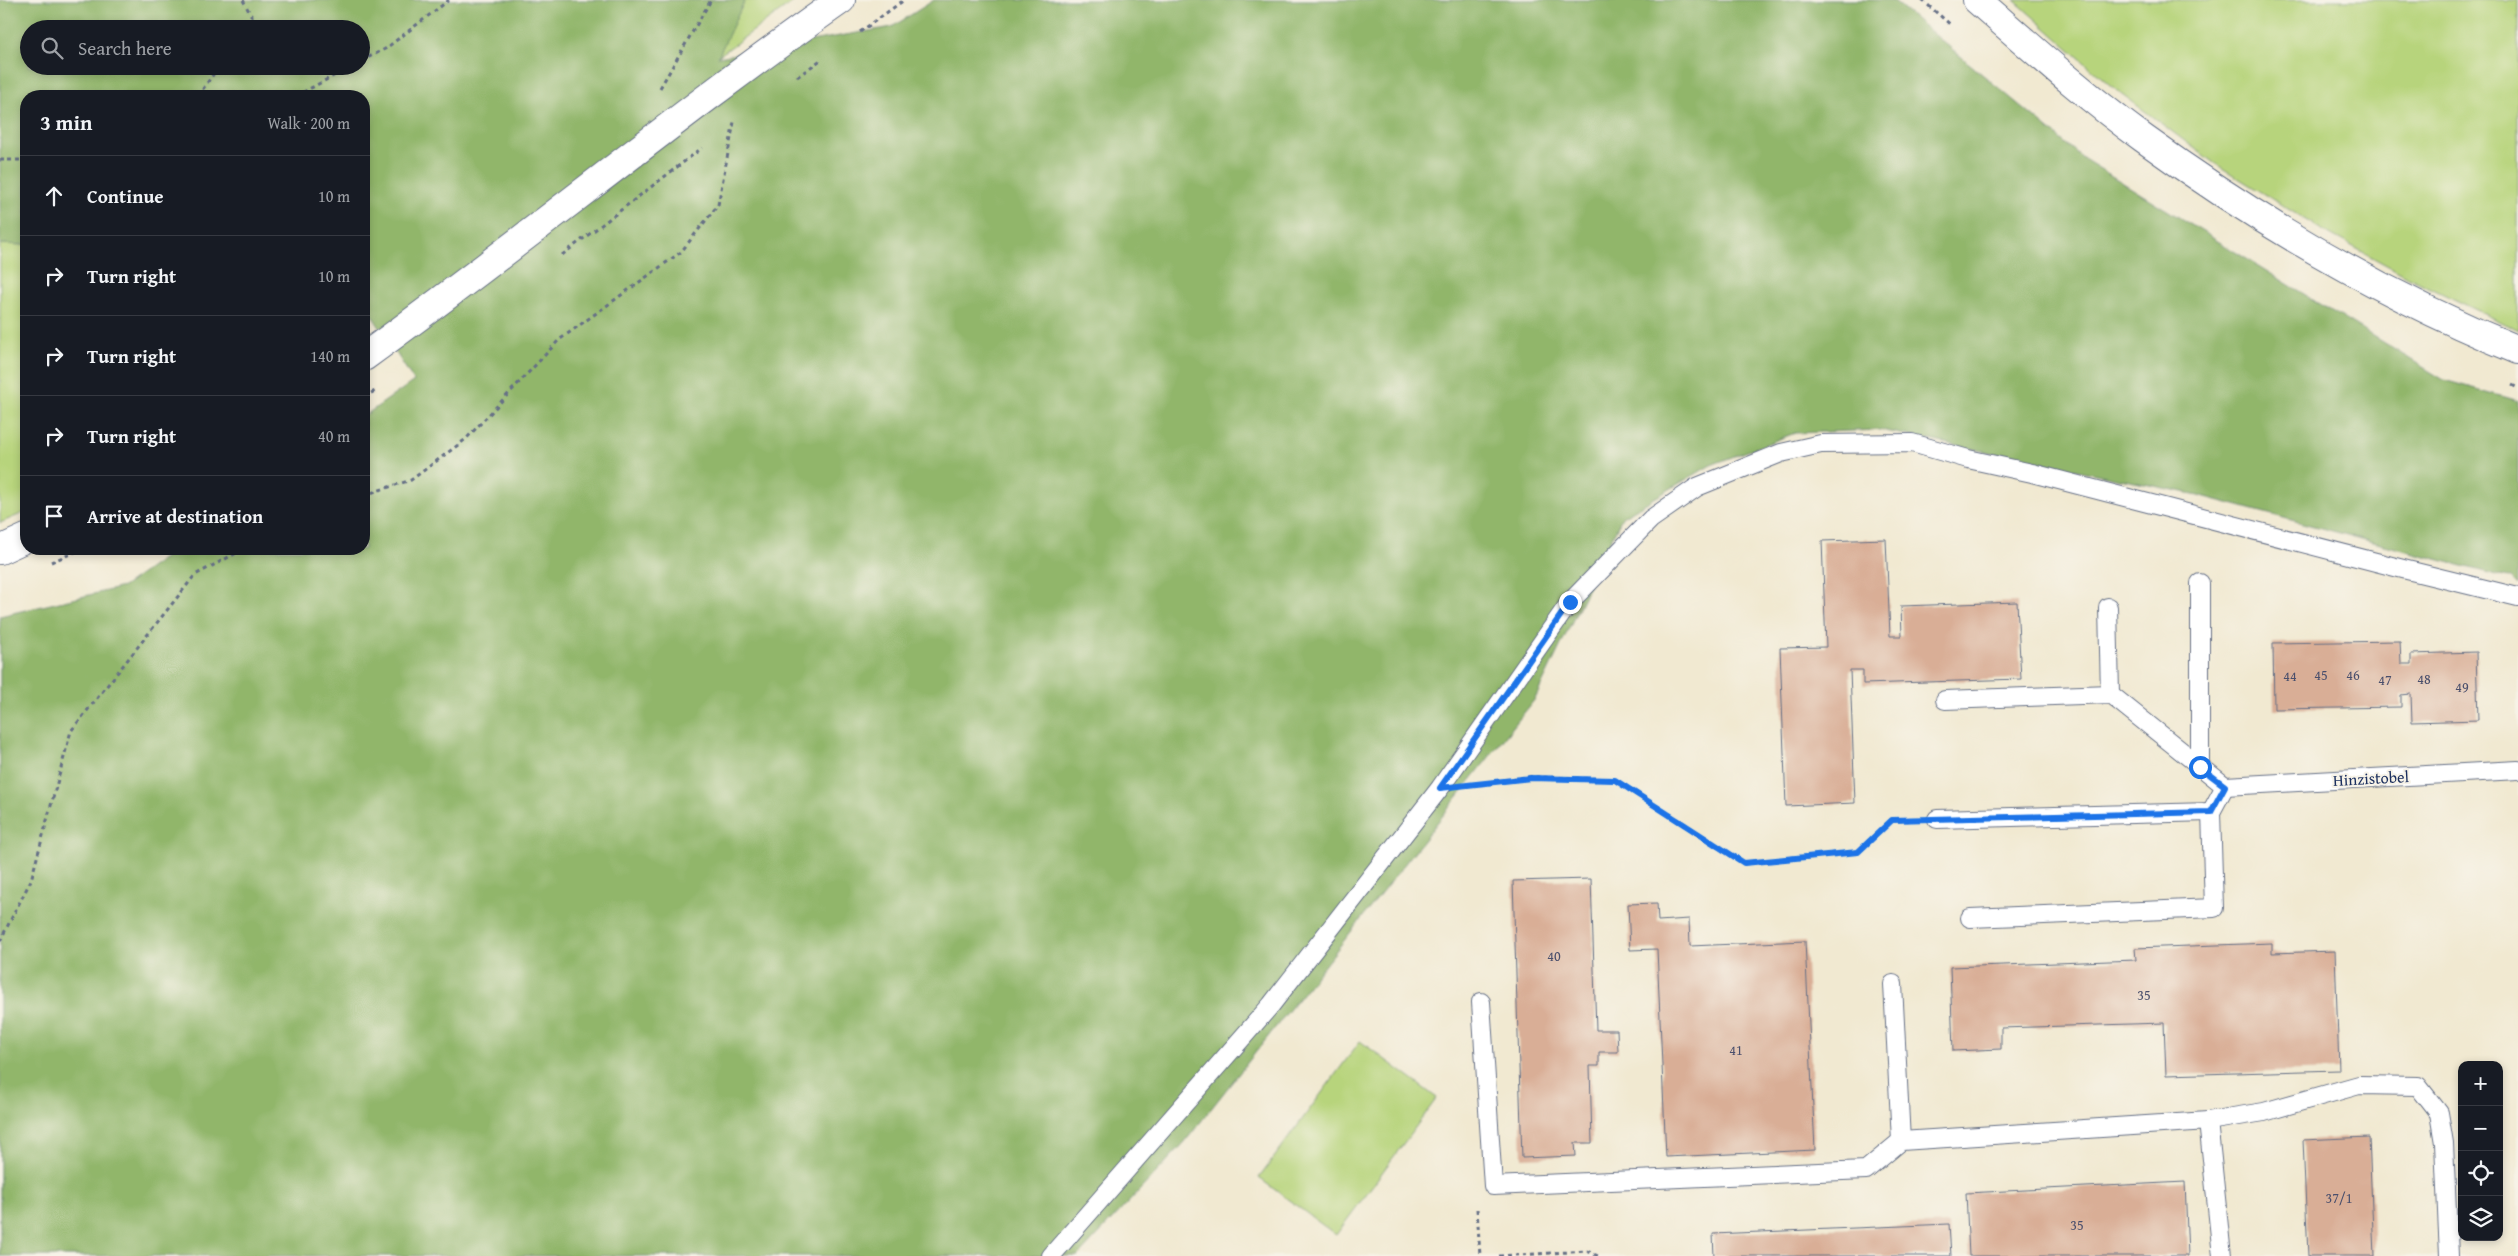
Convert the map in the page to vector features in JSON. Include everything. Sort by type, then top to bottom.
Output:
[{"type":"street","points":[[370,352],[467,282],[662,130],[841,0]]},
{"type":"street","points":[[1977,0],[2085,92],[2143,137],[2249,210],[2314,249],[2435,313],[2518,350]]},
{"type":"street","points":[[0,550],[20,541]]},
{"type":"lane","points":[[1050,1256],[1271,1005],[1440,788],[1570,602],[1651,519],[1697,487],[1781,453],[1821,444],[1912,443],[2399,568],[2518,596]]},
{"type":"lane","points":[[2200,583],[2200,767]]},
{"type":"lane","points":[[2108,607],[2110,694]]},
{"type":"lane","points":[[1945,700],[2110,694],[2225,786],[2211,812],[2214,908],[1970,918]]},
{"type":"lane","name":"Hinzistobel","points":[[2225,786],[2518,770]]},
{"type":"lane","points":[[1937,819],[2211,812]]},
{"type":"lane","points":[[1893,984],[1901,1141]]},
{"type":"lane","points":[[1481,1002],[1493,1186],[1866,1170],[1901,1141],[2208,1121],[2264,1112],[2358,1085],[2418,1086],[2439,1113],[2444,1143],[2449,1256]]},
{"type":"lane","points":[[2208,1121],[2222,1256]]},
{"type":"path","points":[[243,0],[253,20]]},
{"type":"path","points":[[370,57],[386,49],[449,0]]},
{"type":"path","points":[[662,130],[657,94],[711,0]]},
{"type":"path","points":[[854,36],[904,0]]},
{"type":"path","points":[[790,82],[830,53]]},
{"type":"path","points":[[202,90],[213,75]]},
{"type":"path","points":[[307,90],[335,75]]},
{"type":"path","points":[[370,493],[410,480],[466,438],[559,340],[682,252],[718,206],[734,122],[742,116]]},
{"type":"path","points":[[0,160],[20,160]]},
{"type":"path","points":[[0,941],[31,880],[71,731],[195,575],[233,555]]},
{"type":"path","points":[[1440,788],[1531,778],[1615,780],[1744,863],[1858,852],[1892,820],[1937,819]]},
{"type":"path","points":[[1480,1256],[1476,1191],[1493,1186]]},
{"type":"path","points":[[1500,1256],[1587,1251],[1598,1256]]},
{"type":"green space","points":[[0,0],[745,0],[718,57],[892,27],[934,0],[1893,0],[2084,159],[2444,380],[2518,401],[2518,586],[2511,579],[2198,495],[1881,430],[1795,433],[1711,465],[1622,517],[1535,699],[1184,1143],[1078,1256],[0,1256],[0,616],[123,587],[168,555],[370,555],[370,412],[414,381],[370,312],[370,90],[20,90],[20,245],[0,244]]},
{"type":"green space","points":[[745,0],[796,0],[717,57]]},
{"type":"green space","points":[[2014,0],[2518,0],[2518,330],[2412,279],[2317,227],[2214,163],[2110,85]]},
{"type":"green space","points":[[0,244],[20,245],[20,515],[0,523]]},
{"type":"green space","points":[[1360,1041],[1437,1098],[1336,1235],[1259,1178]]},
{"type":"building","points":[[1886,539],[1890,636],[1902,636],[1901,606],[2017,602],[2021,679],[1863,684],[1863,670],[1850,670],[1855,803],[1786,806],[1780,648],[1826,647],[1822,541]]},
{"type":"building","points":[[2400,641],[2401,664],[2411,664],[2411,654],[2476,652],[2478,720],[2412,722],[2411,694],[2401,695],[2401,707],[2274,709],[2273,643]]},
{"type":"building","points":[[1591,879],[1596,1030],[1617,1030],[1618,1052],[1599,1052],[1599,1066],[1590,1066],[1592,1143],[1575,1143],[1576,1156],[1522,1158],[1513,881]]},
{"type":"building","points":[[1657,903],[1658,921],[1689,919],[1690,946],[1805,941],[1815,1150],[1666,1157],[1657,949],[1630,950],[1628,904]]},
{"type":"building","points":[[2272,943],[2272,953],[2335,951],[2339,1070],[2166,1075],[2164,1023],[2001,1028],[2001,1049],[1953,1051],[1950,967],[2136,960],[2135,948]]},
{"type":"building","points":[[2369,1137],[2374,1256],[2308,1256],[2303,1140]]},
{"type":"building","points":[[2185,1182],[2188,1256],[1969,1256],[1966,1193]]},
{"type":"building","points":[[1949,1224],[1951,1256],[1714,1256],[1713,1234]]},
{"type":"route","points":[[1570,602],[1440,788],[1531,778],[1615,780],[1744,863],[1858,852],[1892,820],[2211,812],[2225,786],[2200,767]]}]
